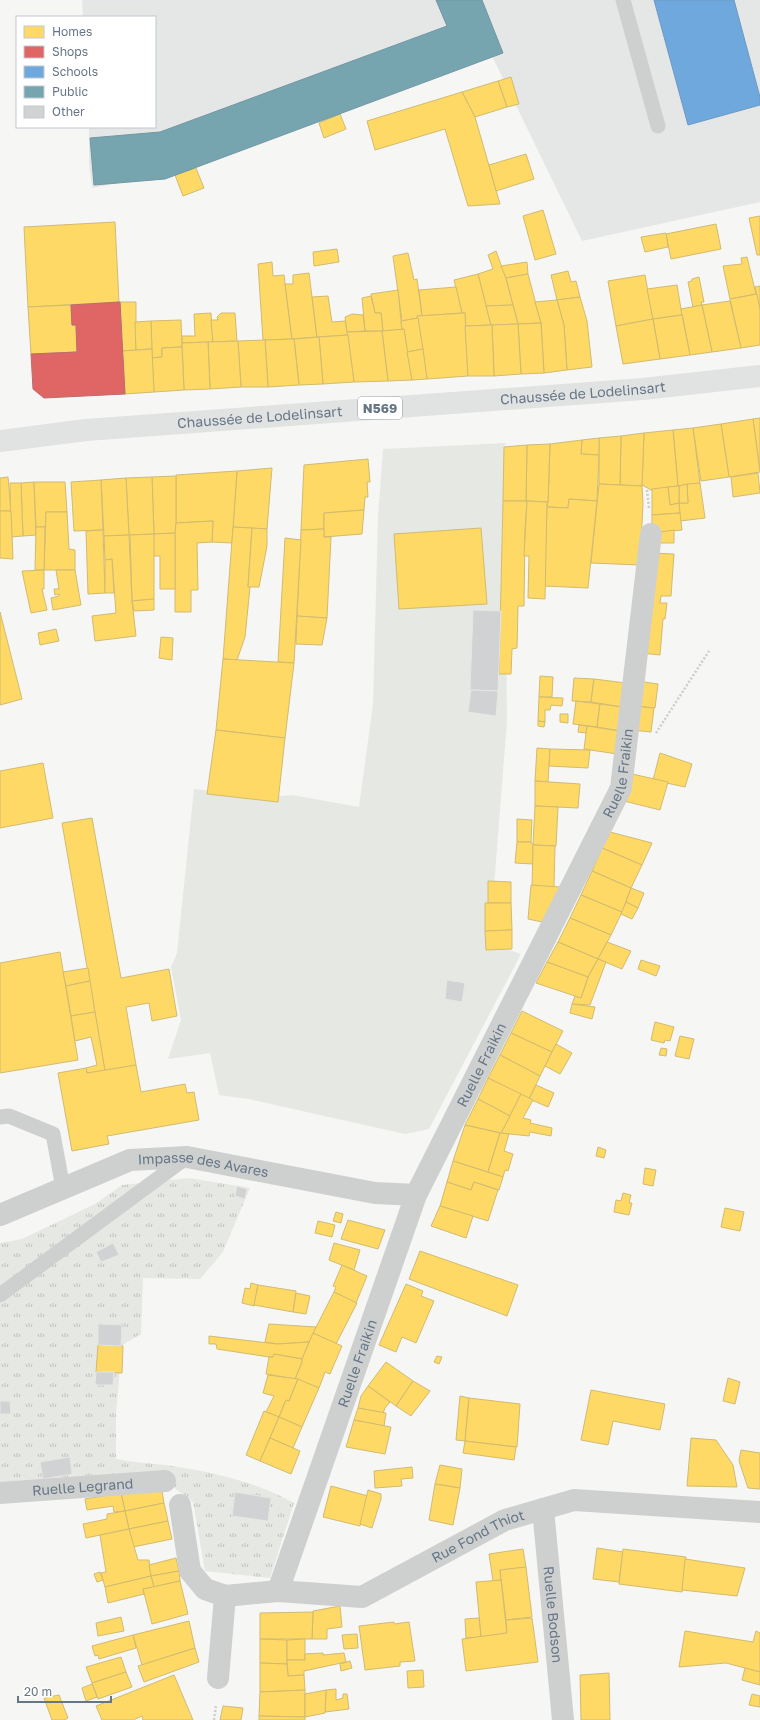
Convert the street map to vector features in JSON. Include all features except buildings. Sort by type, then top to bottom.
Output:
[{"type":"main road","name":"Chaussée de Lodelinsart","points":[[0,441],[86,430],[643,389],[760,376]]},
{"type":"street","name":"Ruelle Fraikin","points":[[278,1591],[416,1195],[621,788],[651,534]]},
{"type":"street","name":"Impasse des Avares","points":[[0,1215],[130,1160],[187,1157],[375,1193],[416,1195]]},
{"type":"street","name":"Ruelle Legrand","points":[[0,1493],[165,1481]]},
{"type":"street","name":"Rue Fond Thiot","points":[[215,1592],[278,1591],[362,1597],[505,1520],[574,1500],[760,1512]]},
{"type":"street","points":[[180,1505],[190,1571],[215,1592],[218,1678]]},
{"type":"street","name":"Ruelle Bodson","points":[[543,1509],[563,1720]]},
{"type":"lane","points":[[622,0],[658,126]]},
{"type":"lane","points":[[0,1117],[9,1116],[53,1134],[63,1188]]},
{"type":"lane","points":[[0,1295],[187,1157]]},
{"type":"path","points":[[655,736],[709,651]]},
{"type":"shaded area","points":[[82,0],[760,0],[760,202],[582,241],[492,56],[167,174],[92,188],[89,163],[89,128],[156,128],[156,16],[83,16]]},
{"type":"green space","points":[[506,443],[504,447],[507,721],[493,899],[487,942],[521,954],[429,1129],[405,1134],[248,1099],[219,1095],[210,1053],[168,1059],[181,1020],[171,967],[177,953],[194,789],[270,797],[292,795],[359,807],[373,704],[378,517],[383,449]]},
{"type":"green space","points":[[189,1178],[250,1188],[223,1252],[200,1279],[143,1278],[141,1334],[122,1345],[116,1414],[116,1459],[181,1467],[231,1478],[279,1495],[294,1503],[270,1578],[205,1571],[193,1502],[165,1481],[0,1493],[0,1243],[22,1239],[95,1204],[122,1185]]}]
